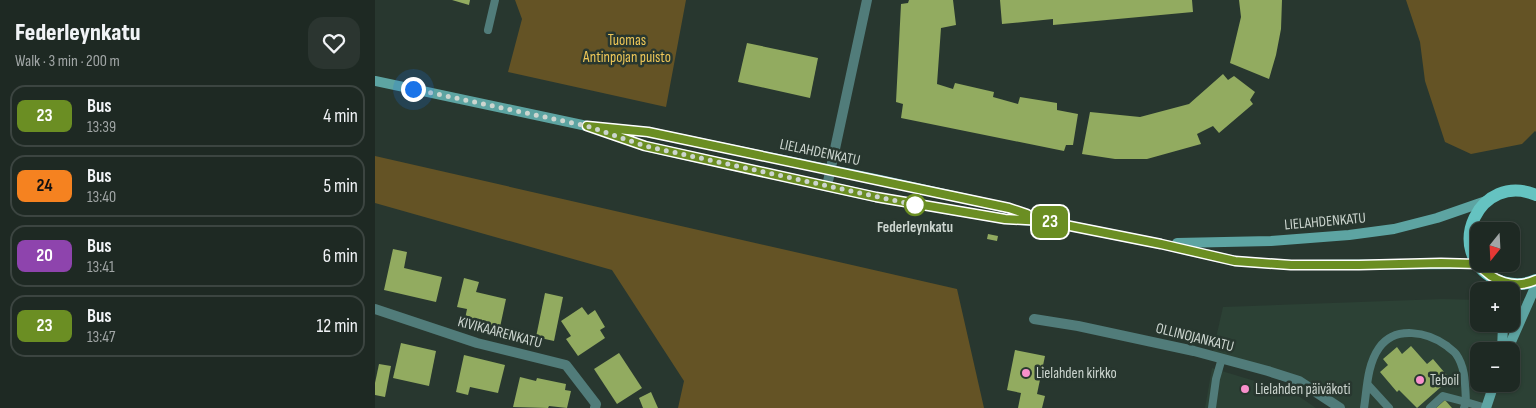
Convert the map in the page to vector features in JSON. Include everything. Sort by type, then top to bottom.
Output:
[{"type":"main road","name":"LIELAHDENKATU","points":[[375,80],[587,126],[648,132],[830,170],[1009,208],[1045,221]]},
{"type":"main road","name":"LIELAHDENKATU","points":[[587,126],[645,146],[914,205],[996,218],[1045,221],[1235,261],[1291,265],[1470,264]]},
{"type":"main road","points":[[1472,222],[1474,216],[1486,201],[1493,196],[1509,191],[1526,191],[1536,194]]},
{"type":"main road","name":"LIELAHDENKATU","points":[[1161,244],[1271,241],[1394,229],[1437,218],[1486,201]]},
{"type":"main road","points":[[1486,272],[1491,277],[1507,283],[1515,284],[1536,280]]},
{"type":"main road","points":[[1491,277],[1492,282]]},
{"type":"main road","points":[[1511,342],[1536,285]]},
{"type":"main road","points":[[1486,408],[1491,392]]},
{"type":"street","points":[[827,186],[867,0]]},
{"type":"street","name":"KIVIKAARENKATU","points":[[375,309],[477,343],[566,365],[595,404],[595,408]]},
{"type":"street","name":"OLLINOJANKATU","points":[[1034,319],[1140,339],[1222,358],[1299,381],[1340,408]]},
{"type":"lane","points":[[488,30],[495,0]]},
{"type":"lane","points":[[1364,408],[1370,369],[1379,348],[1395,334],[1421,333],[1437,339],[1456,353],[1463,372],[1465,405]]},
{"type":"lane","points":[[1212,408],[1216,379],[1222,358]]},
{"type":"lane","points":[[1368,385],[1389,408]]},
{"type":"lane","points":[[1430,408],[1443,396],[1465,405],[1486,408]]},
{"type":"shaded area","points":[[1443,299],[1470,300],[1470,332],[1520,332],[1520,300],[1536,301],[1536,408],[1345,408],[1328,396],[1213,351],[1223,307]]},
{"type":"shaded area","name":"Lielahden päiväkoti","points":[[1212,368],[1294,393],[1316,408],[1205,408]]},
{"type":"green space","name":"Tuomas Antinpojan puisto","points":[[515,0],[686,0],[666,107],[508,72],[522,19]]},
{"type":"green space","points":[[1406,0],[1536,0],[1536,132],[1522,144],[1471,154],[1445,142],[1425,81],[1420,42]]},
{"type":"green space","points":[[375,156],[957,289],[984,408],[678,408],[684,381],[612,270],[375,203]]},
{"type":"building","points":[[452,0],[470,0],[469,5]]},
{"type":"building","points":[[909,0],[953,0],[956,25],[941,28],[937,84],[953,89],[955,83],[994,92],[993,97],[1018,104],[1020,97],[1057,103],[1057,110],[1078,114],[1073,145],[1066,145],[1064,151],[901,118],[903,104],[896,102],[901,4],[908,3]]},
{"type":"building","points":[[1000,0],[1192,0],[1193,12],[1053,25],[1053,19],[1002,24]]},
{"type":"building","points":[[1239,0],[1282,0],[1281,29],[1269,79],[1230,63],[1241,17]]},
{"type":"building","points":[[747,43],[818,58],[810,98],[738,82]]},
{"type":"building","points":[[1223,74],[1228,80],[1234,76],[1255,92],[1250,100],[1253,104],[1219,133],[1213,126],[1197,134],[1201,144],[1147,159],[1115,159],[1082,154],[1090,112],[1140,117],[1189,104]]},
{"type":"building","points":[[988,234],[998,236],[997,241],[987,239]]},
{"type":"building","points":[[393,249],[407,252],[404,268],[442,277],[436,302],[384,290]]},
{"type":"building","points":[[464,278],[479,282],[476,292],[506,299],[500,327],[465,319],[467,309],[457,307]]},
{"type":"building","points":[[545,293],[563,297],[554,341],[536,337]]},
{"type":"building","points":[[582,307],[588,315],[595,310],[605,327],[600,330],[605,338],[578,356],[566,339],[571,336],[561,321]]},
{"type":"building","points":[[401,343],[436,351],[429,386],[393,378]]},
{"type":"building","points":[[1411,346],[1427,364],[1433,359],[1450,379],[1417,408],[1399,390],[1397,392],[1380,372],[1388,365],[1383,359],[1397,347],[1402,354]]},
{"type":"building","name":"Lielahden kirkko","points":[[1015,350],[1045,356],[1037,394],[1045,396],[1042,408],[1018,408],[1021,393],[1007,390]]},
{"type":"building","points":[[619,353],[642,388],[617,404],[594,369]]},
{"type":"building","points":[[464,355],[505,365],[498,393],[470,387],[468,395],[456,392]]},
{"type":"building","points":[[379,364],[391,366],[385,397],[375,395],[375,383]]},
{"type":"building","points":[[520,377],[536,381],[537,378],[566,384],[565,390],[571,391],[567,408],[549,406],[548,408],[513,407]]},
{"type":"building","points":[[651,392],[658,408],[643,408],[639,398]]},
{"type":"building","points":[[1445,400],[1452,408],[1436,408]]},
{"type":"bus line","name":"23","points":[[1027,214],[1009,208],[880,180],[648,132],[587,126],[645,146],[715,163],[914,205],[1005,219],[1045,221],[1235,261],[1291,265],[1478,264],[1491,277],[1499,281],[1523,284],[1536,280]]},
{"type":"place","name":"Federleynkatu","points":[[915,205]]},
{"type":"place","name":"Lielahden kirkko","points":[[1026,373]]},
{"type":"place","name":"Teboil","points":[[1420,380]]},
{"type":"place","name":"Lielahden päiväkoti","points":[[1245,389]]},
{"type":"route","points":[[413,89],[587,126],[645,146],[715,163],[915,205]]}]
